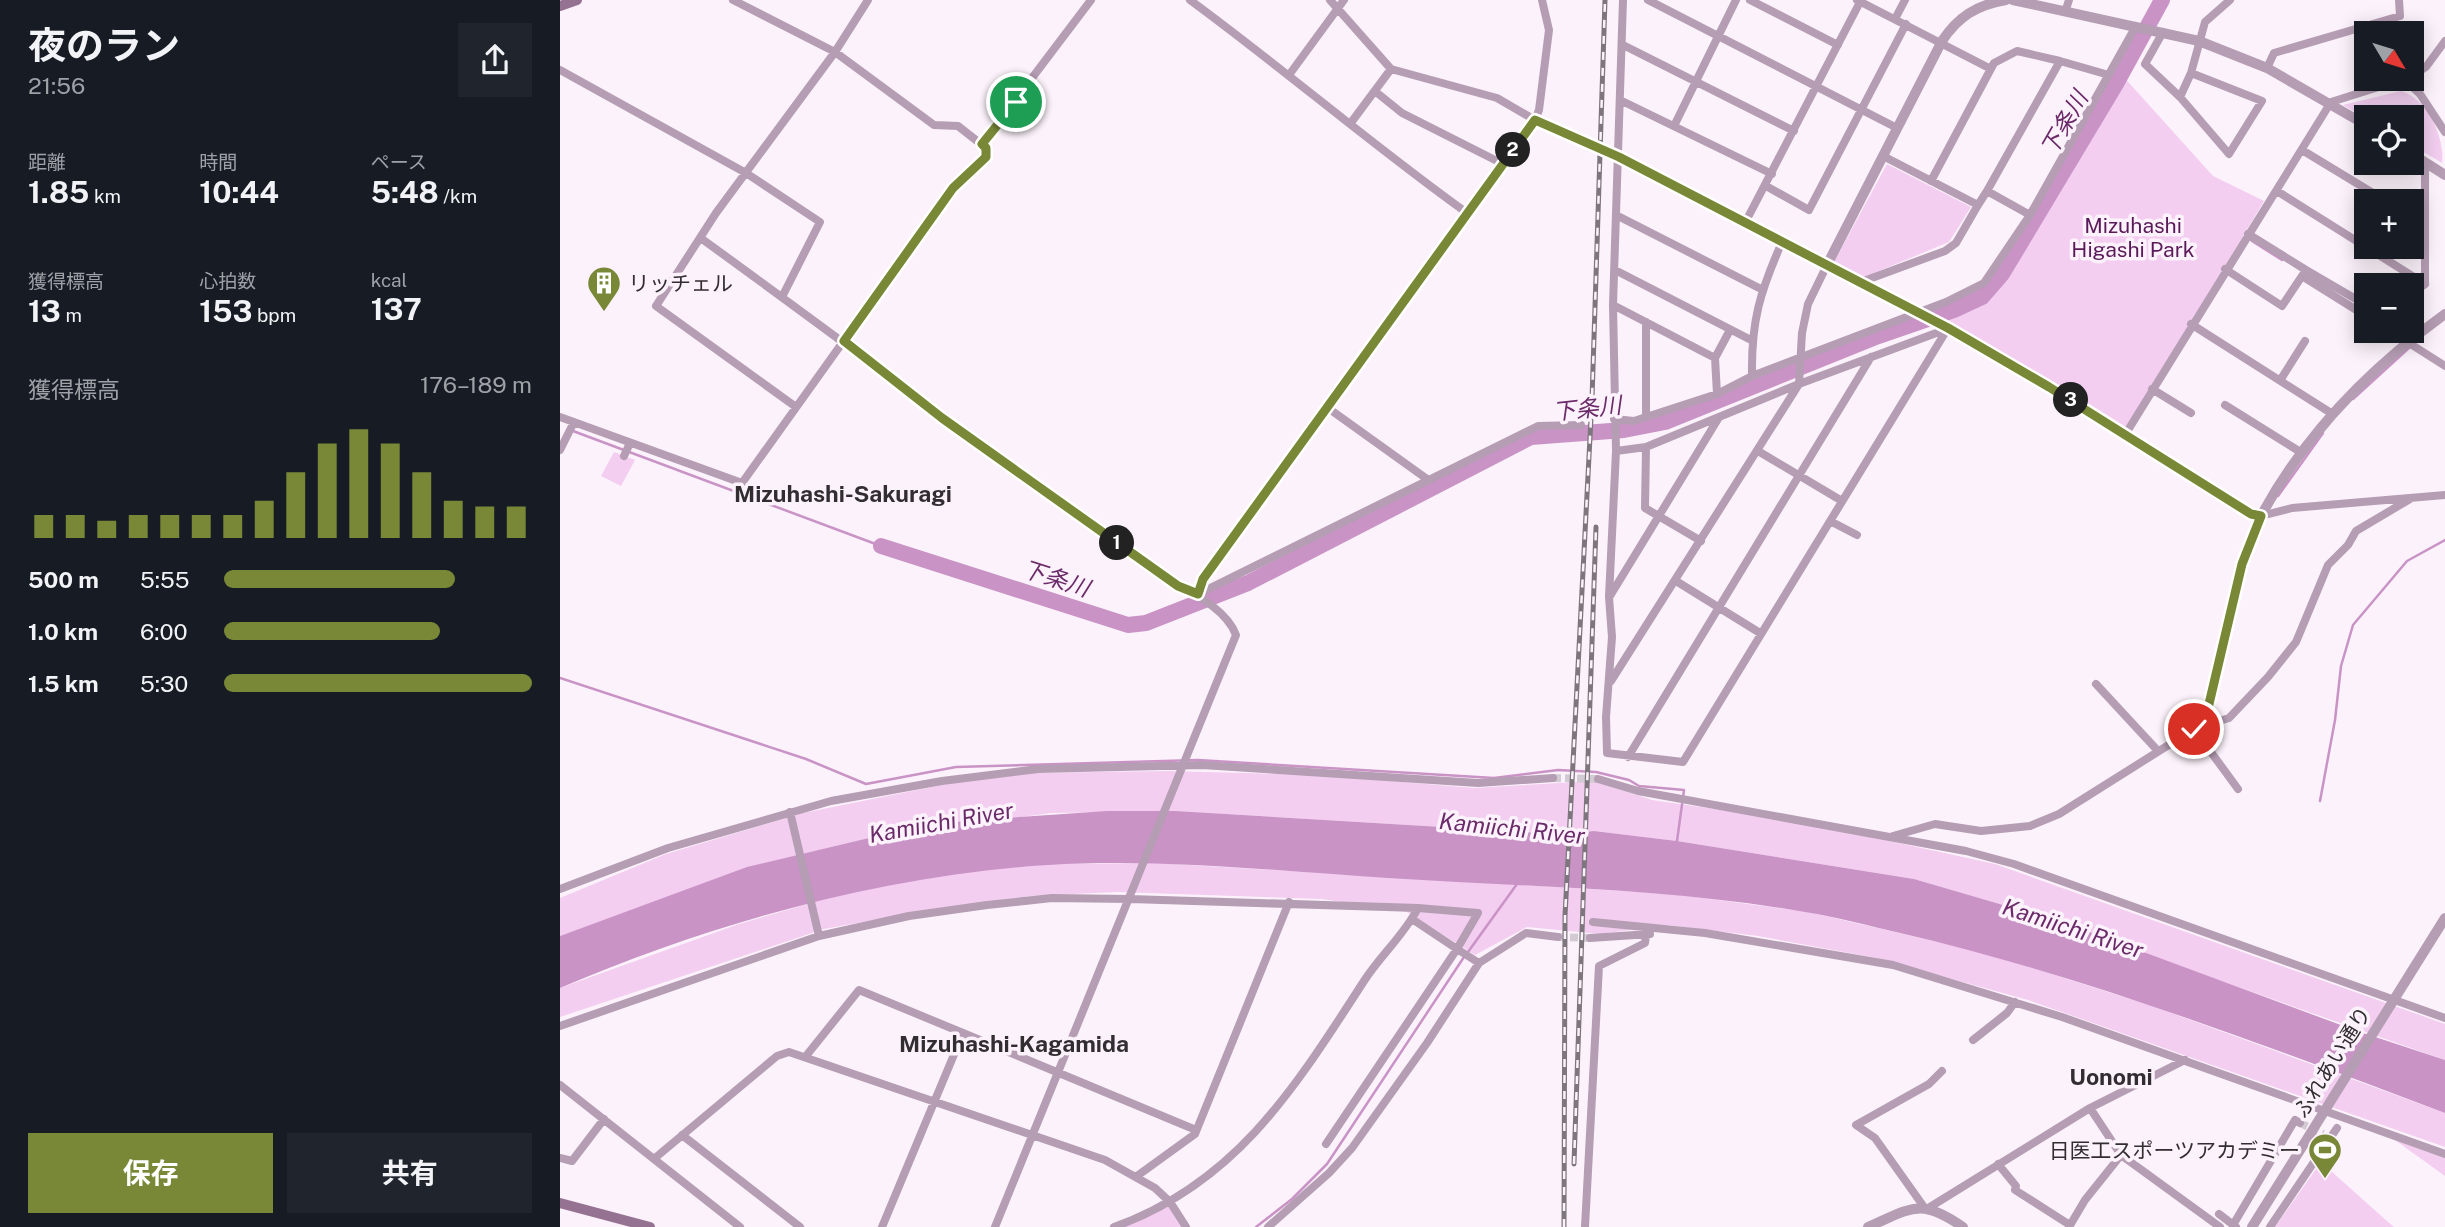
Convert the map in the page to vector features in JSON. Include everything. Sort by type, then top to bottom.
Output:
[{"type":"main road","points":[[560,6],[577,0]]},
{"type":"main road","points":[[560,1203],[650,1227]]},
{"type":"street","points":[[560,417],[573,424],[742,483],[953,188],[986,157],[986,148],[958,126],[934,125],[835,52],[733,0]]},
{"type":"street","points":[[796,407],[656,306],[702,239],[716,213],[835,52],[868,0]]},
{"type":"street","points":[[982,144],[1091,0]]},
{"type":"street","points":[[1190,0],[1468,213]]},
{"type":"street","points":[[1330,0],[1391,69],[1497,98],[1535,120],[1619,157],[1861,282],[1944,327],[2251,514],[2261,516],[2292,508],[2445,495]]},
{"type":"street","points":[[1289,75],[1344,0]]},
{"type":"street","points":[[1198,594],[1203,579],[1535,120],[1549,30],[1542,0]]},
{"type":"street","points":[[1623,0],[1613,305],[1616,448],[1609,597],[1612,637],[1606,717],[1607,753],[1683,762],[1944,327]]},
{"type":"street","points":[[1648,0],[1897,128]]},
{"type":"street","points":[[1674,126],[1736,0]]},
{"type":"street","points":[[1750,0],[1838,45]]},
{"type":"street","points":[[1895,19],[1905,0]]},
{"type":"street","points":[[1609,683],[1800,381],[1802,333],[1808,304],[1942,41],[1954,23],[1971,10],[2006,0]]},
{"type":"street","points":[[2013,0],[2199,41],[2267,68],[2354,117]]},
{"type":"street","points":[[2065,12],[2070,0]]},
{"type":"street","points":[[2180,97],[2191,73],[2204,22],[2230,0]]},
{"type":"street","points":[[2267,68],[2274,53],[2400,16],[2399,0]]},
{"type":"street","points":[[1745,223],[1859,1],[1942,41],[1989,68]]},
{"type":"street","points":[[1766,186],[1809,210],[1906,24]]},
{"type":"street","points":[[1614,422],[1634,421],[1717,394],[1752,376],[1921,314],[1984,283],[2030,215],[2109,75],[2141,27]]},
{"type":"street","points":[[2161,31],[2145,64],[2180,97],[2229,154],[2262,101],[2191,73]]},
{"type":"street","points":[[2424,68],[2445,41]]},
{"type":"street","points":[[1623,45],[1794,131]]},
{"type":"street","points":[[1931,180],[1989,68],[2017,51],[2109,75]]},
{"type":"street","points":[[1861,282],[1945,251],[1956,243],[2060,61]]},
{"type":"street","points":[[1350,124],[1391,69]]},
{"type":"street","points":[[560,70],[746,173],[820,222],[782,297]]},
{"type":"street","points":[[2125,435],[2225,269],[2331,103],[2368,91]]},
{"type":"street","points":[[2417,91],[2445,132]]},
{"type":"street","points":[[1376,92],[1402,113],[1503,164]]},
{"type":"street","points":[[1620,100],[1772,174]]},
{"type":"street","points":[[2302,150],[2366,189]]},
{"type":"street","points":[[1883,156],[1978,205]]},
{"type":"street","points":[[2425,163],[2425,284]]},
{"type":"street","points":[[2425,163],[2445,175]]},
{"type":"street","points":[[1987,191],[2030,215]]},
{"type":"street","points":[[2277,191],[2425,284]]},
{"type":"street","points":[[1616,215],[1761,289]]},
{"type":"street","points":[[2248,234],[2354,308]]},
{"type":"street","points":[[702,239],[844,341],[942,418],[1178,586],[1198,594],[1233,626],[1237,635],[995,1227]]},
{"type":"street","points":[[1752,376],[1752,340],[1761,289],[1783,242]]},
{"type":"street","points":[[2225,269],[2281,306],[2304,273]]},
{"type":"street","points":[[1615,270],[1752,340]]},
{"type":"street","points":[[2304,273],[2354,299]]},
{"type":"street","points":[[1613,305],[1715,358]]},
{"type":"street","points":[[2424,329],[2445,314]]},
{"type":"street","points":[[1646,322],[1646,416]]},
{"type":"street","points":[[2191,324],[2331,413]]},
{"type":"street","points":[[1616,448],[1646,447],[1718,419],[1800,381],[1871,357],[1944,327]]},
{"type":"street","points":[[1717,394],[1715,358],[1730,330]]},
{"type":"street","points":[[2281,379],[2305,341]]},
{"type":"street","points":[[2194,729],[2209,704],[2242,564],[2261,516],[2331,413],[2405,343]]},
{"type":"street","points":[[2410,343],[2445,366]]},
{"type":"street","points":[[1628,757],[1871,357]]},
{"type":"street","points":[[2152,389],[2191,413]]},
{"type":"street","points":[[2225,405],[2302,453]]},
{"type":"street","points":[[1328,408],[1427,479]]},
{"type":"street","points":[[1609,597],[1718,419]]},
{"type":"street","points":[[560,450],[573,424]]},
{"type":"street","points":[[1198,594],[1538,426],[1581,425]]},
{"type":"street","points":[[624,456],[629,443]]},
{"type":"street","points":[[1646,447],[1645,508],[1701,541]]},
{"type":"street","points":[[1758,451],[1842,501]]},
{"type":"street","points":[[1890,836],[1935,824],[1981,831],[2030,826],[2059,814],[2194,729],[2229,718],[2296,642],[2328,565],[2348,545],[2356,531],[2413,497]]},
{"type":"street","points":[[1830,521],[1857,536]]},
{"type":"street","points":[[1675,581],[1760,633]]},
{"type":"street","points":[[2096,684],[2158,751]]},
{"type":"street","points":[[2194,729],[2238,789]]},
{"type":"street","points":[[560,889],[668,848],[790,812],[893,789],[1024,771],[1185,766],[1313,770],[1478,783],[1553,778]]},
{"type":"street","points":[[1598,779],[1638,791],[1890,836],[1966,851],[2014,864],[2392,1002],[2445,1018]]},
{"type":"street","points":[[790,812],[819,936]]},
{"type":"street","points":[[560,1026],[819,936],[909,916],[987,905],[1052,898],[1131,896],[1478,913],[1457,949],[1326,1144]]},
{"type":"street","points":[[1137,1175],[1196,1130],[1289,902]]},
{"type":"street","points":[[1114,1227],[1170,1202],[1230,1159],[1269,1120],[1325,1043],[1366,978],[1418,908]]},
{"type":"street","name":"ふれあい通り","points":[[2252,1227],[2445,918]]},
{"type":"street","points":[[1412,919],[1479,963]]},
{"type":"street","points":[[1593,922],[1771,943],[1893,965],[2015,1002],[2328,1107],[2445,1154]]},
{"type":"street","points":[[1590,938],[1646,935],[1667,929]]},
{"type":"street","points":[[1268,1227],[1329,1173],[1352,1148],[1427,1043],[1479,963],[1526,933],[1558,937]]},
{"type":"street","points":[[1585,1227],[1599,966],[1645,943],[1646,935]]},
{"type":"street","points":[[806,1056],[859,990],[1196,1130]]},
{"type":"street","points":[[1973,1040],[2007,1013],[2015,1002]]},
{"type":"street","points":[[882,1227],[963,1033]]},
{"type":"street","points":[[655,1158],[777,1056],[789,1052],[1105,1160],[1137,1175],[1170,1202],[1185,1227]]},
{"type":"street","points":[[1868,1227],[1914,1208],[1927,1207],[2090,1108],[2185,1060]]},
{"type":"street","points":[[1942,1071],[1929,1084],[1856,1125],[1875,1138],[1927,1207],[1959,1226]]},
{"type":"street","points":[[560,1085],[740,1227]]},
{"type":"street","points":[[2090,1108],[2122,1155],[2220,1227]]},
{"type":"street","points":[[560,1158],[572,1161],[604,1119]]},
{"type":"street","points":[[2220,1214],[2235,1226],[2295,1121],[2300,1123]]},
{"type":"street","points":[[2270,1227],[2326,1136],[2337,1128]]},
{"type":"street","points":[[682,1135],[800,1227]]},
{"type":"street","points":[[1998,1164],[2016,1186],[2015,1190],[2070,1226],[2085,1200],[2122,1155]]},
{"type":"green space","name":"Mizuhashi Higashi Park","points":[[2121,74],[2213,176],[2264,201],[2125,435],[1948,322],[1954,310],[1982,297],[2002,274]]},
{"type":"green space","points":[[2401,91],[2411,95],[2422,105],[2354,105],[2354,111],[2343,105]]},
{"type":"green space","points":[[2424,108],[2433,121],[2441,142],[2442,163],[2424,152]]},
{"type":"green space","points":[[1887,164],[1971,207],[1949,242],[1862,278],[1834,262]]},
{"type":"green space","points":[[614,452],[635,460],[621,486],[601,476]]},
{"type":"green space","points":[[1168,771],[1316,775],[1474,788],[1594,781],[1652,800],[1793,820],[1995,864],[2445,1024],[2445,1060],[2020,910],[1914,879],[1677,841],[1594,831],[1558,834],[1176,811],[1051,813],[873,837],[750,867],[560,936],[560,898],[666,854],[803,813],[952,783],[1027,773]]},
{"type":"green space","points":[[1156,863],[1673,894],[1808,912],[1986,953],[2155,1007],[2445,1113],[2445,1147],[2028,1000],[1876,958],[1758,936],[1668,925],[1600,934],[1527,927],[1475,955],[1407,912],[1322,899],[1117,892],[1030,896],[936,909],[824,929],[560,1017],[560,988],[739,924],[856,890],[949,873],[1052,864]]},
{"type":"green space","points":[[2395,1140],[2445,1158],[2445,1176]]},
{"type":"green space","name":"日医工スポーツアカデミー","points":[[2321,1162],[2388,1222],[2394,1227],[2275,1227]]},
{"type":"green space","points":[[1168,1206],[1181,1227],[1120,1227]]},
{"type":"water","name":"Kamiichi River","points":[[1107,811],[1176,811],[1558,834],[1594,831],[1677,841],[1914,879],[2065,923],[2357,1031],[2445,1060],[2445,1113],[2175,1014],[1969,950],[1805,912],[1702,898],[1597,889],[1176,864],[1090,863],[986,870],[861,891],[738,923],[618,964],[560,988],[560,936],[747,867],[873,837],[963,821]]},
{"type":"waterway","name":"下条川","points":[[881,546],[1128,625],[1146,623],[1248,583],[1531,437],[1624,430],[1665,422],[1873,338],[1954,310],[1982,297],[2002,274],[2116,84],[2162,0]]},
{"type":"waterway","points":[[2252,241],[2282,260]]},
{"type":"waterway","points":[[2353,399],[2410,347]]},
{"type":"waterway","points":[[573,431],[881,546]]},
{"type":"waterway","points":[[2278,496],[2323,433]]},
{"type":"waterway","points":[[2320,801],[2335,720],[2341,666],[2353,625],[2407,561],[2445,540]]},
{"type":"waterway","points":[[560,678],[806,759],[866,784],[956,767],[1198,760],[1494,778],[1558,770],[1596,772],[1629,780],[1639,786],[1684,790],[1677,841]]},
{"type":"waterway","points":[[1468,952],[1517,884]]},
{"type":"waterway","points":[[1256,1227],[1292,1199],[1327,1164],[1464,957]]},
{"type":"tunnel","points":[[1553,778],[1598,779]]},
{"type":"tunnel","points":[[1558,937],[1590,938]]},
{"type":"tunnel","points":[[2300,1123],[2323,1134]]},
{"type":"railway","points":[[1564,1227],[1565,916],[1592,399],[1605,0]]},
{"type":"railway","points":[[1574,1164],[1596,527]]},
{"type":"place","name":"リッチェル","points":[[604,313]]},
{"type":"place","name":"日医工スポーツアカデミー","points":[[2325,1180]]},
{"type":"district","name":"Mizuhashi-Sakuragi","points":[[843,493]]},
{"type":"district","name":"Mizuhashi-Kagamida","points":[[1014,1043]]},
{"type":"district","name":"Uonomi","points":[[2111,1076]]},
{"type":"route","points":[[1016,102],[982,144],[986,148],[986,157],[953,188],[844,341],[848,348],[942,418],[1178,586],[1198,594],[1203,579],[1535,120],[1619,157],[1948,328],[2049,387],[2251,514],[2261,516],[2242,564],[2209,704],[2194,729]]}]
